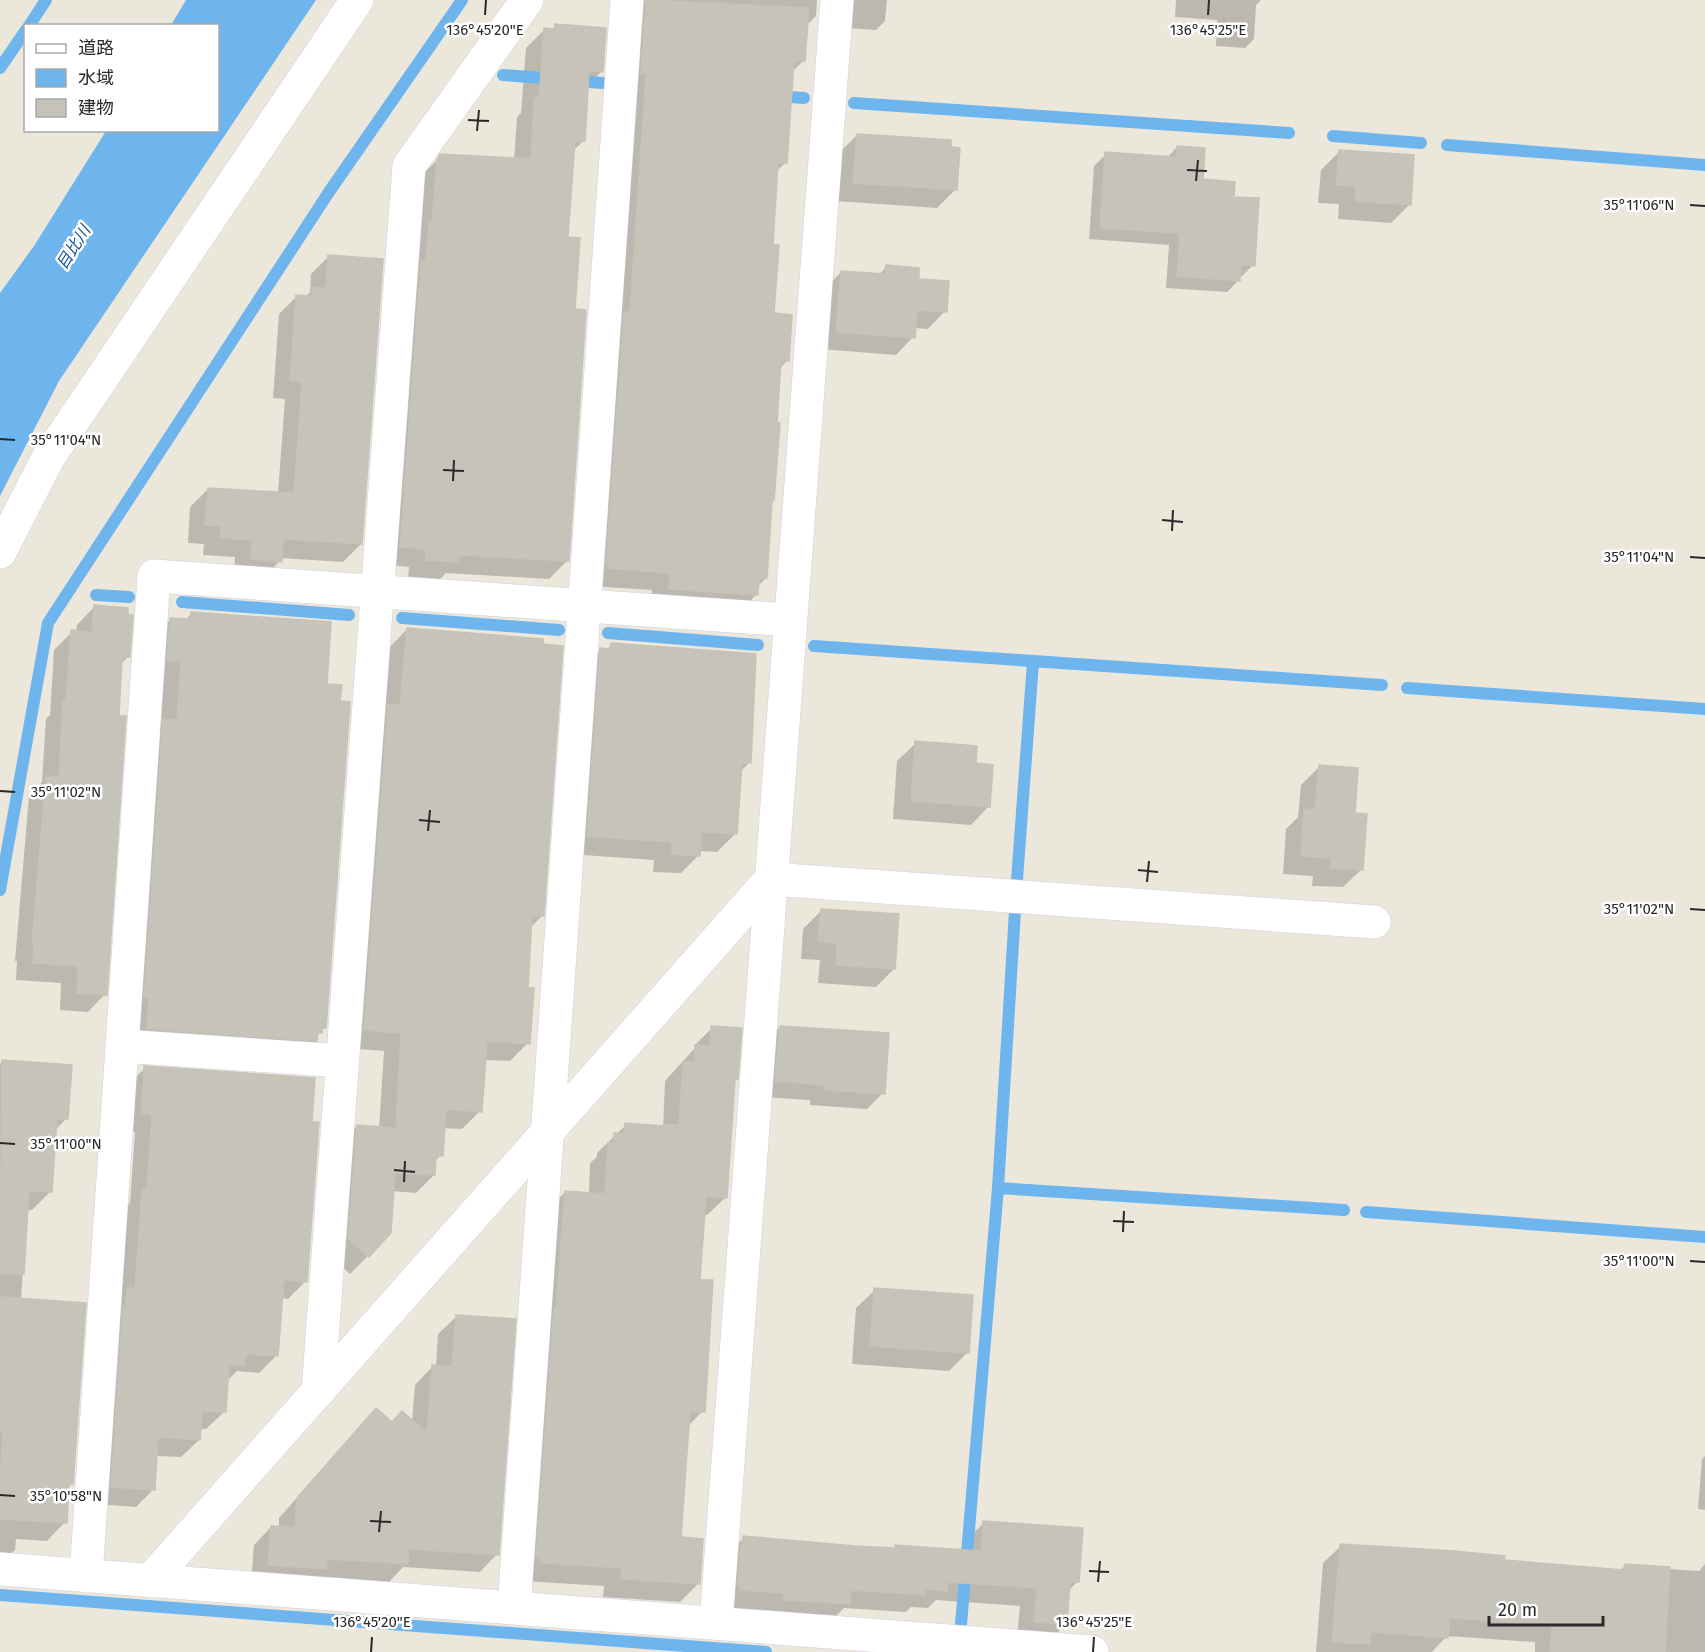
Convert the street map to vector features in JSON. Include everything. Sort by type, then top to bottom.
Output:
[{"type":"street","points":[[0,552],[48,458],[357,0]]},
{"type":"street","points":[[318,1392],[409,166],[527,0]]},
{"type":"street","points":[[514,1608],[627,0]]},
{"type":"street","points":[[716,1623],[837,0]]},
{"type":"street","points":[[86,1576],[154,576],[790,620]]},
{"type":"street","points":[[150,1581],[771,879]]},
{"type":"street","points":[[771,879],[1374,922]]},
{"type":"street","points":[[122,1046],[342,1061]]},
{"type":"street","points":[[0,1569],[1092,1652]]},
{"type":"water","name":"目比川","points":[[186,0],[316,0],[59,381],[0,496],[0,293],[34,246],[105,132],[219,132],[219,24],[172,24]]},
{"type":"building","points":[[646,0],[809,8],[805,61],[794,61],[787,163],[778,162],[773,245],[779,245],[774,313],[792,315],[789,361],[781,361],[777,423],[780,423],[767,578],[759,578],[758,595],[669,589],[670,573],[608,568],[606,563],[624,312],[630,312],[646,74],[641,74]]},
{"type":"building","points":[[555,24],[606,28],[603,72],[589,71],[585,141],[575,141],[568,237],[580,238],[575,309],[586,310],[569,561],[459,555],[458,562],[426,560],[426,549],[400,547],[421,261],[426,262],[437,160],[440,154],[531,159],[534,98],[539,98],[544,28],[555,29]]},
{"type":"building","points":[[857,134],[951,140],[951,147],[960,148],[957,190],[853,183]]},
{"type":"building","points":[[1177,146],[1205,148],[1203,179],[1235,182],[1234,197],[1259,198],[1255,266],[1241,265],[1240,281],[1177,276],[1180,233],[1100,228],[1105,152],[1176,157]]},
{"type":"building","points":[[1339,150],[1414,155],[1411,205],[1355,201],[1356,186],[1336,185]]},
{"type":"building","points":[[328,255],[383,259],[362,544],[283,539],[282,562],[251,559],[252,540],[220,538],[221,526],[205,525],[208,488],[294,493],[302,382],[290,381],[296,295],[312,296],[312,287],[326,288]]},
{"type":"building","points":[[886,265],[919,268],[919,279],[949,281],[947,312],[917,310],[915,338],[836,332],[841,271],[885,274]]},
{"type":"building","points":[[94,605],[128,608],[128,615],[133,615],[130,657],[122,657],[119,716],[126,716],[107,995],[77,993],[78,966],[33,963],[34,944],[32,944],[46,776],[59,777],[63,700],[66,700],[71,630],[92,632]]},
{"type":"building","points":[[191,612],[331,622],[327,684],[342,685],[340,701],[350,702],[326,1028],[322,1028],[322,1033],[318,1032],[317,1041],[147,1029],[149,998],[144,997],[163,719],[177,720],[181,661],[167,660],[170,618],[190,619]]},
{"type":"building","points":[[407,628],[543,639],[543,644],[563,646],[544,916],[532,915],[528,988],[534,988],[530,1044],[487,1041],[482,1112],[446,1109],[443,1156],[436,1155],[435,1175],[395,1173],[391,1233],[369,1257],[348,1239],[357,1125],[396,1128],[401,1033],[364,1030],[388,705],[400,705]]},
{"type":"building","points":[[611,643],[756,654],[751,763],[742,763],[737,834],[702,832],[700,856],[671,854],[672,842],[587,836],[600,648],[611,649]]},
{"type":"building","points":[[915,741],[977,746],[976,763],[993,765],[990,807],[911,801]]},
{"type":"building","points":[[1319,765],[1358,768],[1355,813],[1367,814],[1363,870],[1330,868],[1331,858],[1301,856],[1304,809],[1315,810]]},
{"type":"building","points":[[821,909],[899,914],[895,969],[836,965],[837,943],[818,941]]},
{"type":"building","points":[[711,1026],[742,1028],[738,1079],[735,1079],[727,1198],[706,1196],[700,1280],[713,1280],[705,1412],[690,1411],[681,1537],[703,1539],[700,1584],[621,1579],[622,1568],[541,1563],[541,1558],[536,1558],[565,1191],[605,1194],[608,1143],[614,1144],[614,1133],[624,1134],[625,1123],[679,1125],[683,1061],[694,1062],[695,1045],[710,1046]]},
{"type":"building","points":[[780,1026],[889,1033],[885,1094],[825,1090],[825,1085],[775,1081]]},
{"type":"building","points":[[2,1060],[72,1065],[68,1119],[57,1119],[52,1192],[29,1191],[24,1274],[0,1274]]},
{"type":"building","points":[[144,1066],[315,1078],[312,1122],[319,1122],[307,1282],[284,1280],[278,1356],[246,1354],[245,1366],[229,1364],[226,1412],[202,1411],[200,1440],[158,1437],[155,1490],[111,1487],[123,1306],[126,1306],[127,1288],[135,1288],[142,1189],[147,1189],[152,1115],[141,1114]]},
{"type":"building","points":[[874,1288],[973,1295],[969,1353],[870,1346]]},
{"type":"building","points":[[0,1297],[86,1303],[73,1484],[69,1484],[67,1523],[0,1519],[3,1431],[0,1431]]},
{"type":"building","points":[[456,1315],[516,1319],[499,1555],[409,1549],[408,1564],[327,1559],[326,1569],[268,1565],[271,1526],[295,1527],[297,1498],[376,1408],[392,1422],[402,1411],[427,1433],[432,1365],[452,1367]]},
{"type":"building","points":[[983,1521],[1083,1528],[1079,1582],[1070,1582],[1067,1624],[1034,1622],[1037,1588],[948,1582],[947,1591],[925,1589],[925,1595],[851,1590],[850,1604],[783,1600],[784,1593],[740,1590],[738,1586],[743,1536],[855,1546],[895,1548],[895,1545],[981,1551]]},
{"type":"building","points":[[1340,1544],[1454,1551],[1505,1556],[1504,1560],[1624,1570],[1625,1564],[1670,1567],[1665,1652],[1550,1652],[1552,1625],[1450,1618],[1448,1638],[1371,1632],[1370,1644],[1332,1642]]},
{"type":"waterway","points":[[30,24],[46,0]]},
{"type":"waterway","points":[[0,890],[48,623],[329,192],[462,0]]},
{"type":"waterway","points":[[0,68],[24,33]]},
{"type":"waterway","points":[[503,75],[557,79]]},
{"type":"waterway","points":[[574,81],[603,83]]},
{"type":"waterway","points":[[775,96],[804,98]]},
{"type":"waterway","points":[[854,103],[1289,133]]},
{"type":"waterway","points":[[1333,136],[1421,143]]},
{"type":"waterway","points":[[1447,145],[1705,165]]},
{"type":"waterway","points":[[96,595],[129,597]]},
{"type":"waterway","points":[[182,602],[349,615]]},
{"type":"waterway","points":[[402,618],[559,630]]},
{"type":"waterway","points":[[608,633],[758,645]]},
{"type":"waterway","points":[[814,646],[1382,685]]},
{"type":"waterway","points":[[1017,880],[1033,662]]},
{"type":"waterway","points":[[1407,688],[1705,709]]},
{"type":"waterway","points":[[998,1188],[1015,911]]},
{"type":"waterway","points":[[961,1624],[998,1188],[1344,1210]]},
{"type":"waterway","points":[[1366,1212],[1705,1237]]},
{"type":"waterway","points":[[0,1595],[766,1652]]}]
